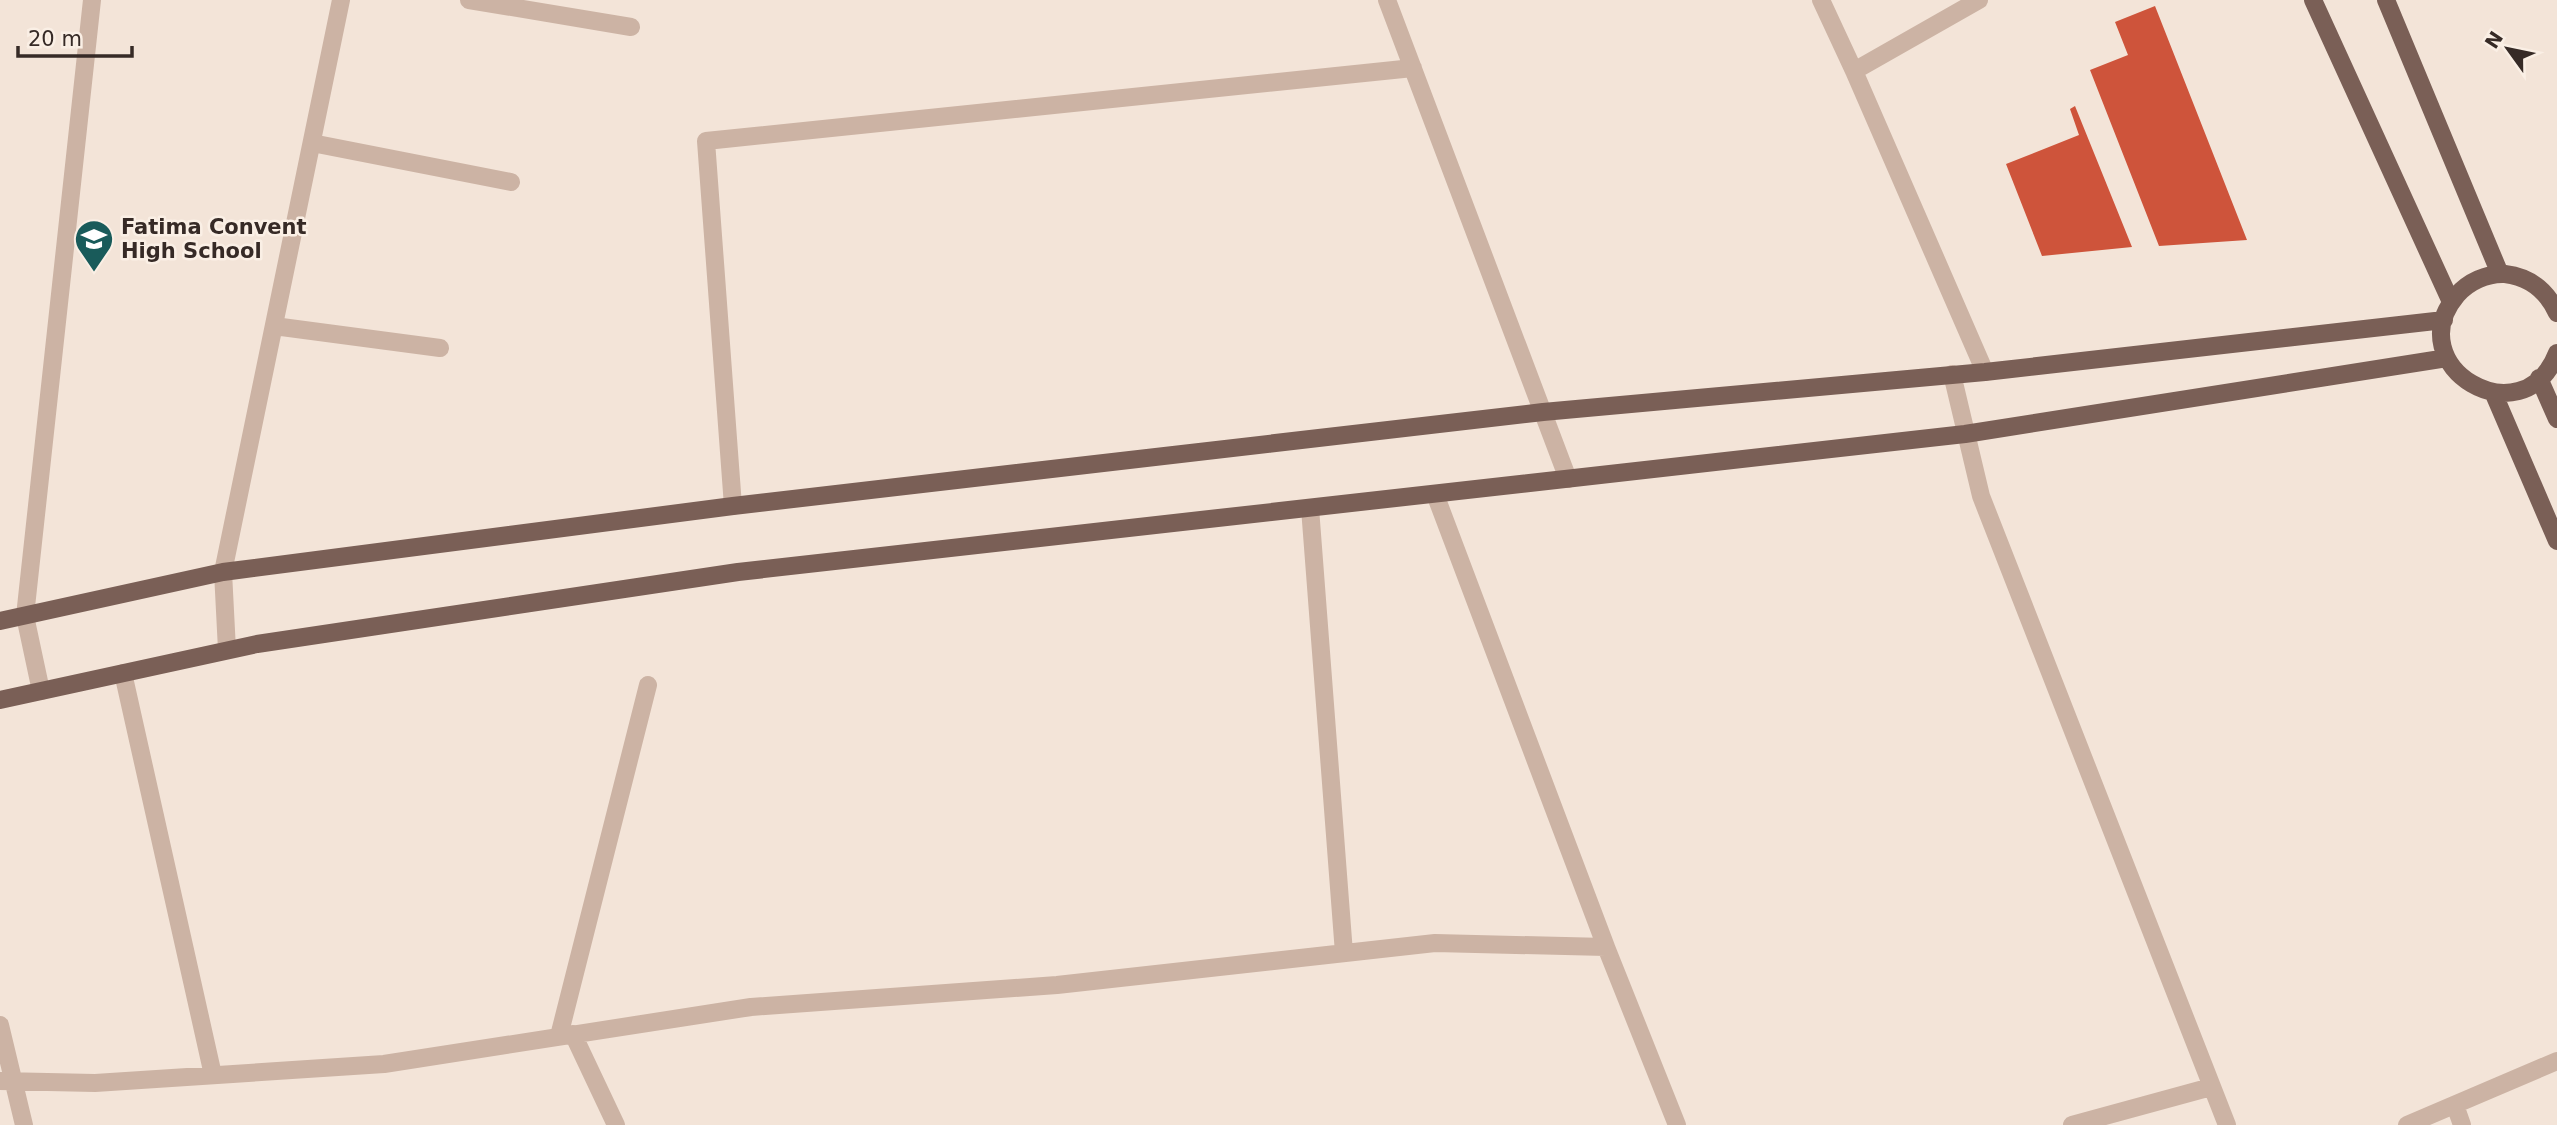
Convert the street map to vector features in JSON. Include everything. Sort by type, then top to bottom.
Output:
[{"type":"main road","points":[[2313,0],[2451,302]]},
{"type":"main road","points":[[2386,0],[2500,274]]},
{"type":"main road","points":[[2557,313],[2551,299],[2520,276],[2500,274],[2482,278],[2464,287],[2451,302],[2444,320],[2442,339],[2447,358],[2458,374],[2474,387],[2493,393],[2512,392],[2531,385],[2547,374],[2557,353]]},
{"type":"main road","points":[[0,621],[223,572],[733,506],[1542,412],[1985,372],[2444,320]]},
{"type":"main road","points":[[0,700],[227,650],[738,572],[1965,434],[2447,358]]},
{"type":"main road","points":[[2547,374],[2557,419]]},
{"type":"main road","points":[[2493,393],[2557,541]]},
{"type":"street","points":[[41,691],[25,616],[92,0]]},
{"type":"street","points":[[227,650],[223,572],[341,0]]},
{"type":"street","points":[[469,0],[632,27]]},
{"type":"street","points":[[1387,0],[1568,479]]},
{"type":"street","points":[[1821,0],[1985,372]]},
{"type":"street","points":[[1854,71],[1979,0]]},
{"type":"street","points":[[733,506],[706,141],[1413,68]]},
{"type":"street","points":[[312,143],[511,182]]},
{"type":"street","points":[[274,326],[439,348]]},
{"type":"street","points":[[1952,374],[1981,496],[2227,1125]]},
{"type":"street","points":[[1435,494],[1606,947],[1677,1125]]},
{"type":"street","points":[[1310,508],[1344,953]]},
{"type":"street","points":[[123,673],[213,1075]]},
{"type":"street","points":[[616,1125],[566,1035],[648,685]]},
{"type":"street","points":[[7,1081],[95,1083],[384,1064],[751,1007],[1057,985],[1435,943],[1606,947]]},
{"type":"street","points":[[0,1025],[7,1081],[24,1125]]},
{"type":"street","points":[[2407,1125],[2557,1061]]},
{"type":"street","points":[[2072,1125],[2211,1087]]},
{"type":"street","points":[[2455,1105],[2462,1125]]},
{"type":"building","points":[[2155,6],[2247,240],[2159,246],[2090,70],[2128,55],[2115,22]]},
{"type":"building","points":[[2075,106],[2132,247],[2042,256],[2006,164],[2079,135],[2070,109]]},
{"type":"place","name":"Fatima Convent High School","points":[[94,273]]}]
